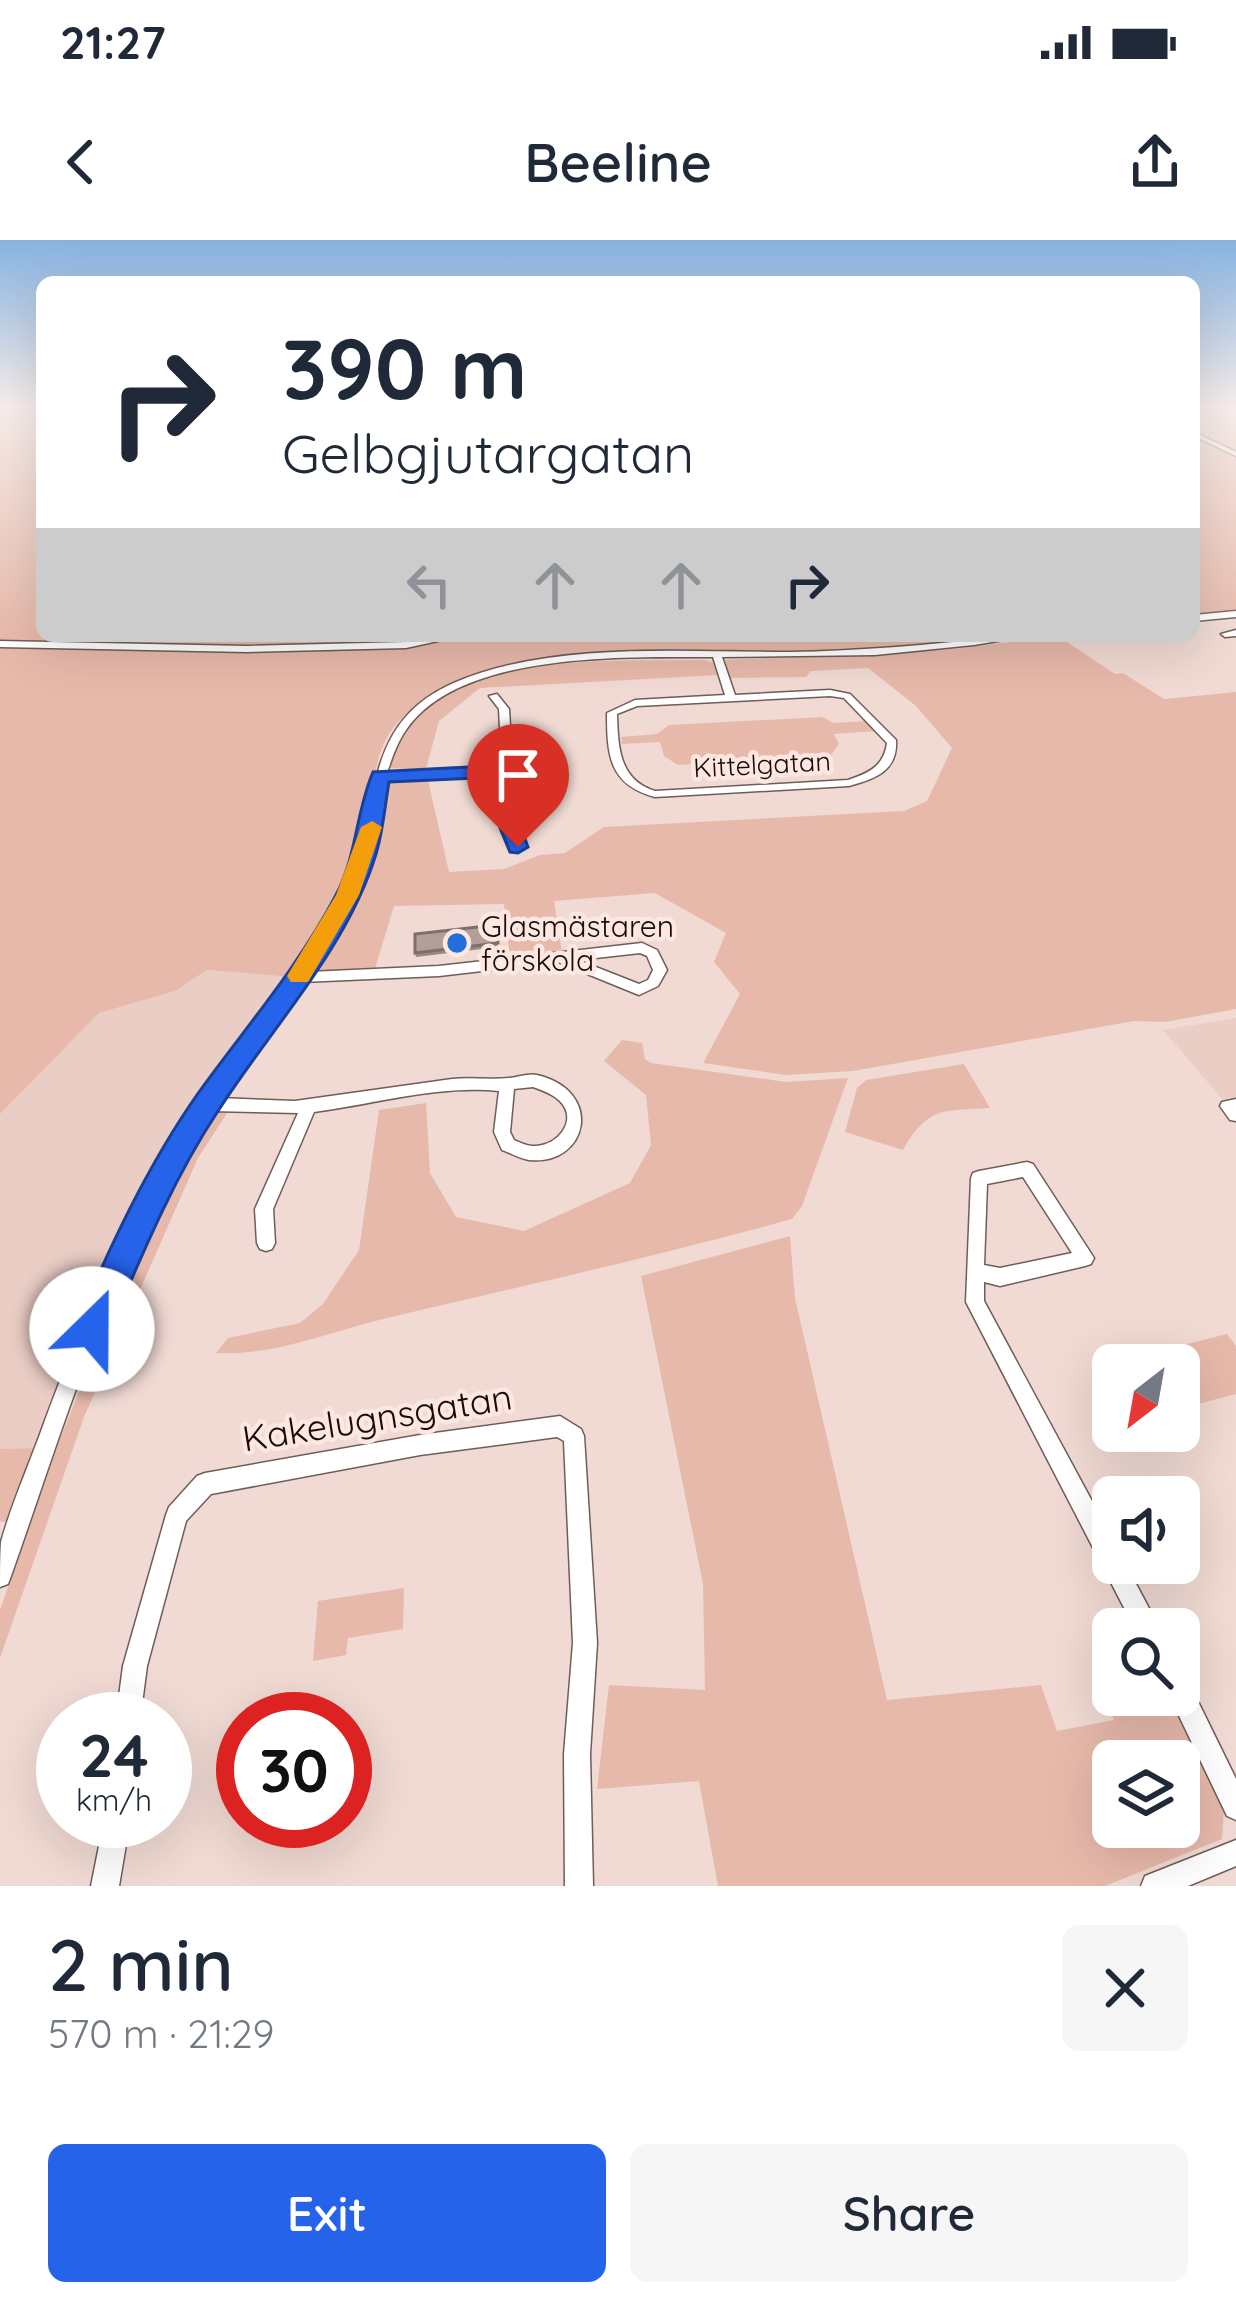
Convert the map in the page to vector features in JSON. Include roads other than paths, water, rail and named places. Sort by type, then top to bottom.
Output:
[{"type":"street","points":[[1200,617],[1236,614]]},
{"type":"street","points":[[0,644],[247,649],[423,642]]},
{"type":"street","points":[[0,1576],[110,1287],[149,1203],[206,1104],[299,977],[347,895],[365,853],[385,754],[404,722],[428,701],[478,677],[551,662],[906,650],[973,642]]},
{"type":"street","points":[[716,656],[731,698]]},
{"type":"street","points":[[494,696],[504,709],[511,828],[518,847]]},
{"type":"street","name":"Kittelgatan","points":[[847,696],[892,742],[893,750],[876,774],[849,783],[656,794],[624,782],[610,717],[616,710],[635,703],[731,698],[847,696]]},
{"type":"street","points":[[380,776],[507,771]]},
{"type":"street","points":[[299,977],[439,971],[559,957],[642,948],[652,953],[660,970],[653,983],[639,990],[559,957]]},
{"type":"street","points":[[206,1104],[271,1109],[473,1083],[507,1085],[534,1080],[568,1097],[578,1118],[570,1137],[531,1154],[508,1145],[502,1132],[507,1085]]},
{"type":"street","points":[[1236,1105],[1228,1106],[1236,1115]]},
{"type":"street","points":[[266,1243],[264,1209],[310,1106]]},
{"type":"street","points":[[975,1271],[1000,1277],[1085,1258],[1027,1169],[980,1178],[975,1271],[975,1302],[1137,1608]]},
{"type":"street","name":"Kakelugnsgatan","points":[[132,1692],[178,1515],[205,1484],[335,1459],[560,1426],[574,1436],[579,1473],[585,1643],[577,1754],[579,1886]]},
{"type":"street","points":[[1192,1716],[1236,1807]]},
{"type":"street","points":[[105,1886],[112,1848]]},
{"type":"street","points":[[1155,1886],[1236,1852]]},
{"type":"place","name":"Glasmästaren förskola","points":[[457,943]]}]
